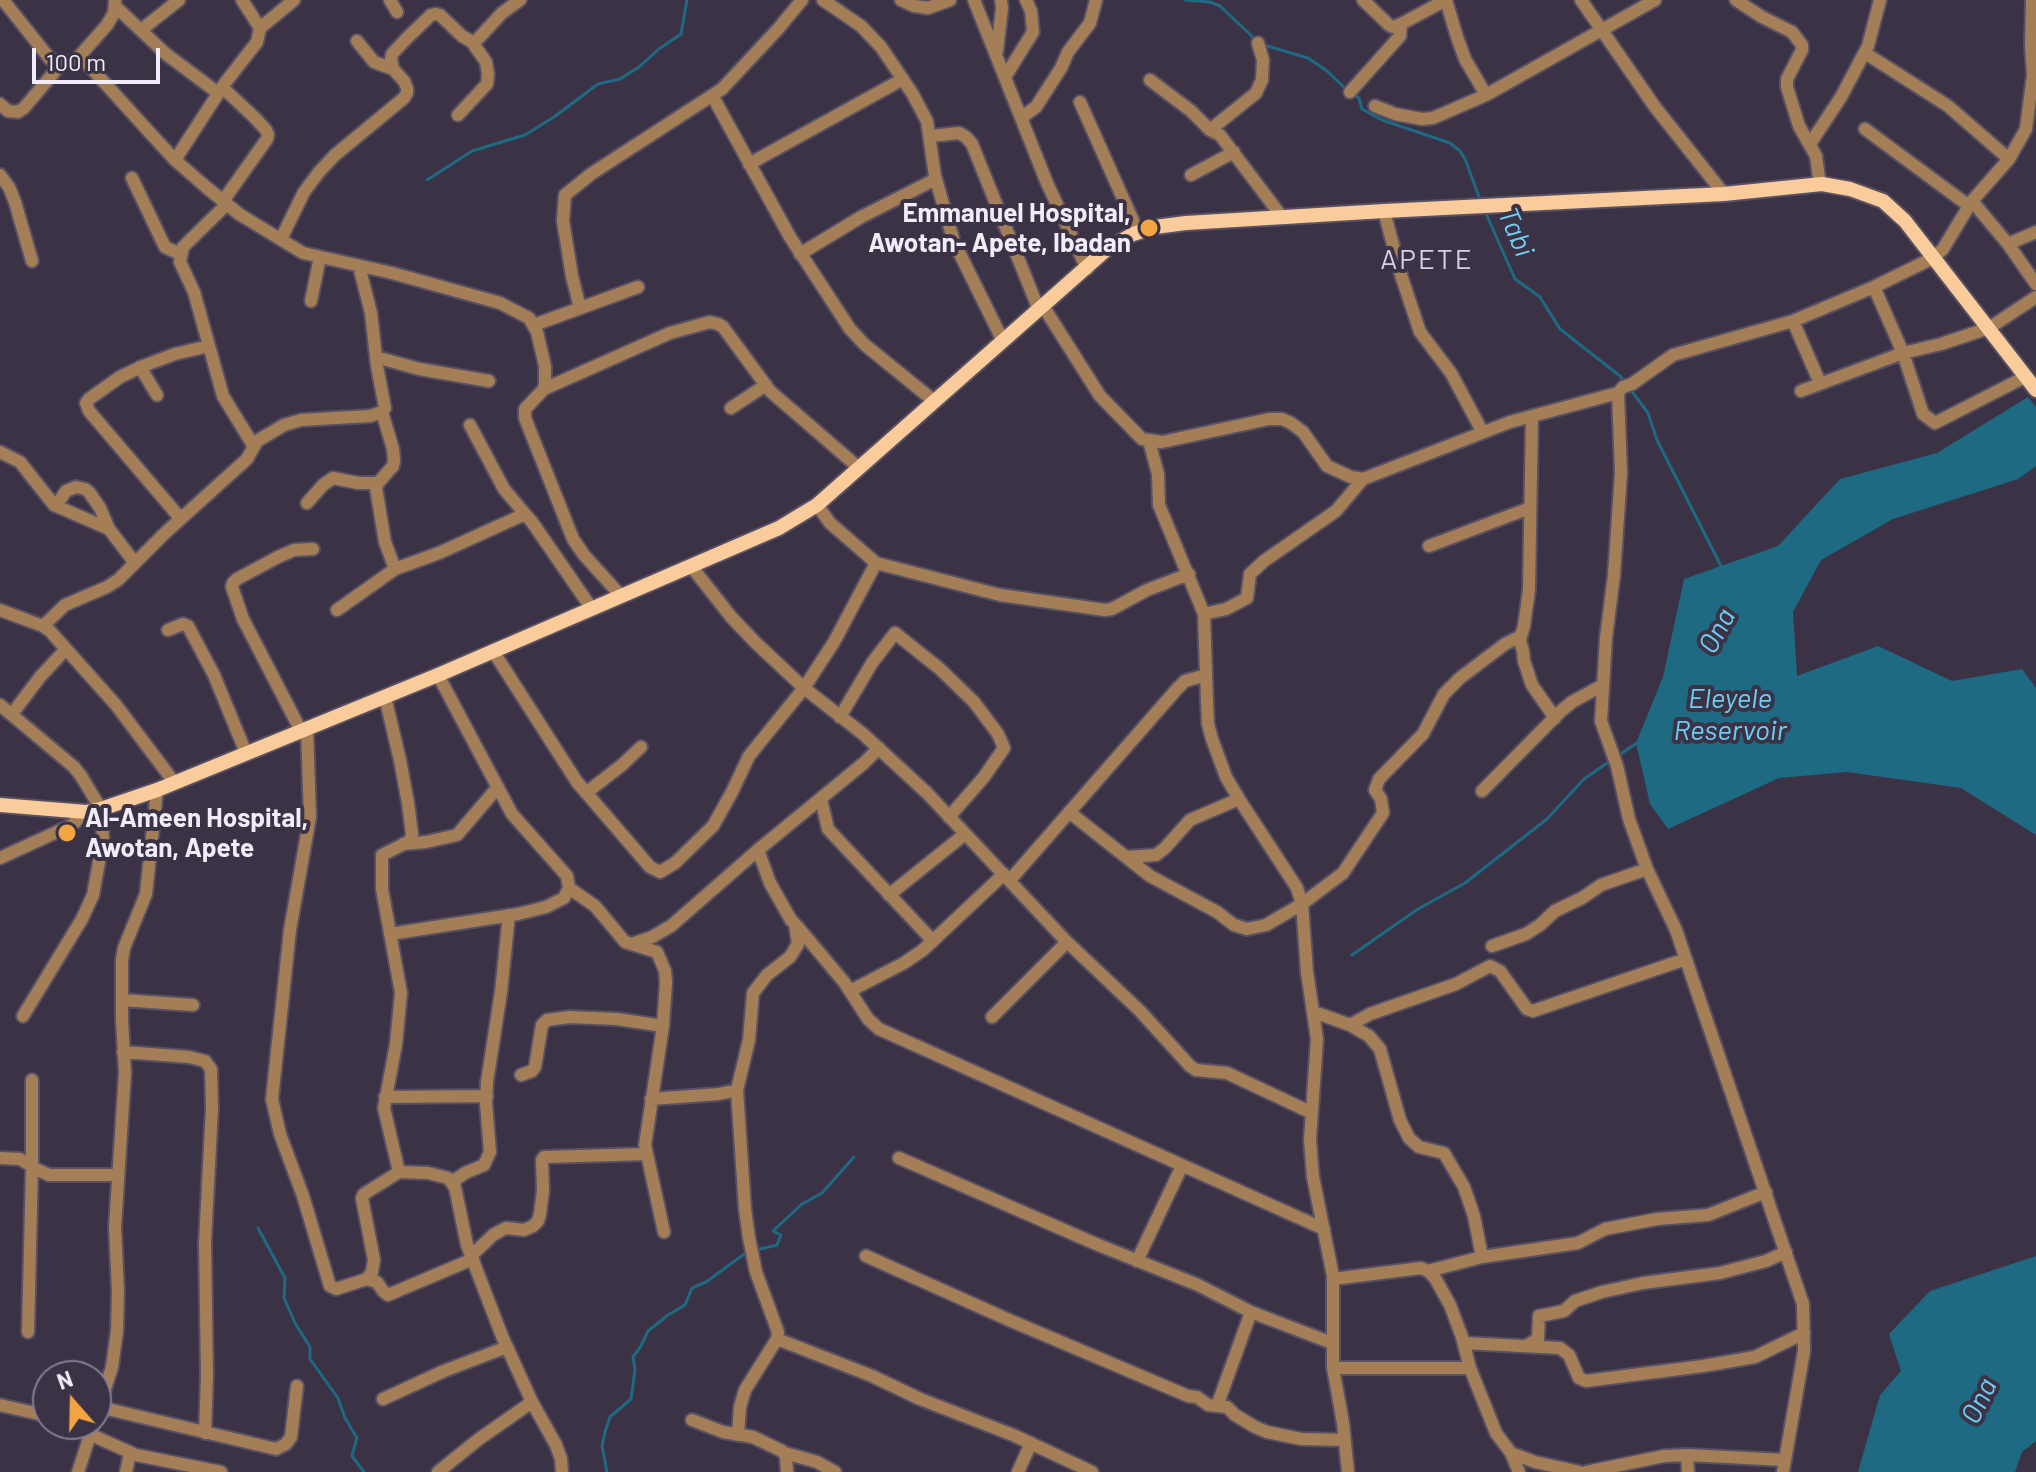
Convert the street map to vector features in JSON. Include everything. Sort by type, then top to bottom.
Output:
[{"type":"main road","points":[[0,805],[86,812],[157,790],[438,675],[779,528],[817,505],[1107,249],[1138,232],[1155,227],[1485,205],[1724,194],[1820,185],[1850,189],[1883,201],[1905,221],[2036,390]]},
{"type":"street","points":[[3,0],[50,59],[62,63],[83,59],[175,160],[239,214],[303,253],[500,303],[529,318],[534,325],[545,366],[544,389]]},
{"type":"street","points":[[141,30],[179,0]]},
{"type":"street","points":[[242,0],[260,28]]},
{"type":"street","points":[[175,160],[220,90],[257,42],[260,28],[294,0]]},
{"type":"street","points":[[390,0],[397,12]]},
{"type":"street","points":[[472,42],[520,0]]},
{"type":"street","points":[[580,308],[563,221],[565,195],[591,174],[713,97],[733,79],[802,0]]},
{"type":"street","points":[[823,0],[861,26],[881,47],[927,121],[936,179],[954,242],[1003,341]]},
{"type":"street","points":[[901,0],[928,8],[950,0]]},
{"type":"street","points":[[974,0],[1047,183],[1087,269]]},
{"type":"street","points":[[996,54],[1001,0]]},
{"type":"street","points":[[1005,77],[1033,32],[1031,11],[1026,0]]},
{"type":"street","points":[[1022,117],[1036,107],[1054,80],[1068,52],[1090,23],[1096,0]]},
{"type":"street","points":[[1363,0],[1393,27],[1446,0],[1465,59],[1486,95]]},
{"type":"street","points":[[1581,0],[1655,107],[1724,194]]},
{"type":"street","points":[[1375,106],[1395,114],[1433,118],[1486,95],[1655,0]]},
{"type":"street","points":[[1736,0],[1792,32],[1802,45],[1787,79],[1787,87],[1799,126],[1816,156],[1820,185]]},
{"type":"street","points":[[1810,144],[1865,53],[1880,0]]},
{"type":"street","points":[[1204,614],[1226,609],[1247,598],[1250,574],[1336,511],[1363,479],[1482,431],[1624,388],[1673,355],[1793,321],[1933,258],[1943,249],[1970,203],[2009,159],[2026,129],[2035,75],[2032,0]]},
{"type":"street","points":[[76,60],[107,25],[114,13],[115,3]]},
{"type":"street","points":[[115,3],[175,62],[220,90],[268,135],[225,202],[180,254],[223,396],[253,445]]},
{"type":"street","points":[[393,69],[392,54],[431,15],[440,15],[472,42],[488,68],[487,84],[458,115]]},
{"type":"street","points":[[1350,92],[1400,36],[1401,24]]},
{"type":"street","points":[[281,239],[304,192],[319,172],[407,93],[404,81],[393,69],[374,62],[357,41]]},
{"type":"street","points":[[1210,130],[1256,93],[1262,80],[1263,60],[1258,43]]},
{"type":"street","points":[[1865,53],[1948,106],[2009,159]]},
{"type":"street","points":[[0,104],[8,111],[18,112],[62,63]]},
{"type":"street","points":[[749,164],[903,79]]},
{"type":"street","points":[[1150,80],[1220,135],[1282,217]]},
{"type":"street","points":[[713,97],[800,254],[850,329],[934,401]]},
{"type":"street","points":[[1080,102],[1138,232]]},
{"type":"street","points":[[1865,129],[1970,203],[2008,244],[2036,284]]},
{"type":"street","points":[[931,136],[959,133],[972,144],[1041,308],[1100,396],[1142,439],[1162,442],[1269,419],[1282,419],[1303,432],[1327,466],[1363,479]]},
{"type":"street","points":[[1191,175],[1234,152]]},
{"type":"street","points":[[0,175],[15,202],[32,261]]},
{"type":"street","points":[[132,178],[165,247],[180,254]]},
{"type":"street","points":[[800,254],[861,217],[936,179]]},
{"type":"street","points":[[1384,211],[1420,332],[1451,373],[1482,431]]},
{"type":"street","points":[[2008,244],[2036,232]]},
{"type":"street","points":[[311,301],[320,257]]},
{"type":"street","points":[[43,626],[65,605],[118,580],[247,459],[253,445],[284,425],[301,420],[370,416],[382,412],[385,408],[371,313],[359,266]]},
{"type":"street","points":[[534,325],[638,287]]},
{"type":"street","points":[[1874,287],[1903,353],[1923,414],[1935,423],[2025,377]]},
{"type":"street","points":[[1801,391],[1903,353],[1989,328],[2036,297]]},
{"type":"street","points":[[1793,321],[1820,383]]},
{"type":"street","points":[[621,596],[573,539],[530,432],[525,409],[544,389],[670,333],[710,322],[723,327],[780,401],[859,468]]},
{"type":"street","points":[[181,519],[86,403],[120,377],[140,367],[209,346]]},
{"type":"street","points":[[376,357],[419,369],[489,381]]},
{"type":"street","points":[[140,367],[157,395]]},
{"type":"street","points":[[731,408],[766,385]]},
{"type":"street","points":[[1511,1453],[1535,1462],[1583,1472],[1664,1456],[1687,1455],[1784,1466],[1804,1351],[1803,1304],[1676,930],[1647,869],[1629,819],[1617,766],[1601,721],[1614,575],[1624,388]]},
{"type":"street","points":[[382,412],[394,461],[376,488],[385,542],[395,569]]},
{"type":"street","points":[[1532,416],[1529,590],[1520,641],[1532,685],[1555,718]]},
{"type":"street","points":[[470,425],[508,496],[532,522],[592,609]]},
{"type":"street","points":[[1149,441],[1158,474],[1159,505],[1204,614],[1208,724],[1212,739],[1226,777],[1297,888],[1302,904],[1307,972],[1317,1039],[1310,1140],[1313,1177],[1333,1279],[1333,1368],[1348,1472]]},
{"type":"street","points":[[0,452],[20,462],[56,506],[109,529]]},
{"type":"street","points":[[307,503],[333,478],[378,483]]},
{"type":"street","points":[[56,506],[66,491],[76,487],[85,489],[100,508],[109,529],[135,563]]},
{"type":"street","points":[[817,505],[830,523],[876,563],[1000,595],[1105,610],[1189,574]]},
{"type":"street","points":[[1429,546],[1530,508]]},
{"type":"street","points":[[337,610],[395,569],[439,553],[525,514]]},
{"type":"street","points":[[313,549],[294,550],[278,557],[237,579],[232,587],[243,619],[304,730],[310,817],[290,930],[272,1099],[284,1146],[303,1196],[330,1286],[336,1289],[367,1279],[377,1282],[388,1295],[472,1258],[493,1235],[506,1228],[529,1228],[538,1221],[540,1214],[544,1157],[646,1154]]},
{"type":"street","points":[[493,651],[586,793],[650,867],[657,871],[664,870],[713,826],[749,756],[804,688],[834,642],[876,563]]},
{"type":"street","points":[[691,566],[756,643],[804,688],[879,748],[1067,942],[1140,1011],[1190,1066],[1196,1070],[1227,1073],[1310,1112]]},
{"type":"street","points":[[0,610],[43,626],[116,705],[174,782]]},
{"type":"street","points":[[168,630],[183,624],[188,626],[214,675],[246,753]]},
{"type":"street","points":[[840,717],[872,663],[895,633],[940,669],[974,702],[998,734],[1004,748],[984,777],[949,817]]},
{"type":"street","points":[[1069,812],[1150,876],[1217,912],[1234,925],[1247,929],[1266,925],[1302,904],[1343,873],[1383,813],[1381,799],[1375,790],[1379,779],[1423,734],[1444,694],[1505,644],[1521,636]]},
{"type":"street","points":[[12,714],[66,649]]},
{"type":"street","points":[[390,934],[509,915],[555,904],[564,898],[569,888],[567,876],[512,814],[438,675]]},
{"type":"street","points":[[850,991],[904,963],[1007,877],[1177,689],[1185,681],[1206,675]]},
{"type":"street","points":[[1482,791],[1572,702],[1603,685]]},
{"type":"street","points":[[385,697],[408,803],[412,838],[382,855],[382,889],[401,993],[396,1044],[385,1097],[386,1121],[399,1172]]},
{"type":"street","points":[[0,705],[74,767],[101,809],[103,840],[93,895],[82,919],[23,1016]]},
{"type":"street","points":[[586,793],[641,747]]},
{"type":"street","points":[[632,944],[671,926],[879,748]]},
{"type":"street","points":[[403,844],[457,835],[498,787]]},
{"type":"street","points":[[112,1367],[117,1331],[115,1227],[123,1113],[124,948],[146,894],[157,790]]},
{"type":"street","points":[[821,799],[828,829],[933,941]]},
{"type":"street","points":[[1126,857],[1156,855],[1190,820],[1239,799]]},
{"type":"street","points":[[0,858],[72,825],[86,812]]},
{"type":"street","points":[[889,895],[965,834]]},
{"type":"street","points":[[758,850],[770,883],[791,920],[879,1029],[1324,1229]]},
{"type":"street","points":[[1492,946],[1526,934],[1555,911],[1601,885],[1647,869]]},
{"type":"street","points":[[569,888],[595,906],[625,942],[654,950],[661,959],[666,982],[663,1026],[646,1154],[664,1232]]},
{"type":"street","points":[[452,1182],[484,1165],[490,1152],[487,1096],[491,1046],[501,992],[509,915]]},
{"type":"street","points":[[738,1435],[745,1390],[777,1339],[778,1332],[756,1272],[749,1238],[737,1090],[749,1040],[753,993],[798,944],[795,924]]},
{"type":"street","points":[[992,1017],[1067,942]]},
{"type":"street","points":[[1350,1025],[1370,1014],[1456,984],[1490,966],[1500,971],[1527,1009],[1533,1011],[1686,959]]},
{"type":"street","points":[[122,1000],[193,1005]]},
{"type":"street","points":[[1314,1012],[1350,1025],[1369,1036],[1380,1049],[1400,1120],[1409,1138],[1419,1147],[1448,1156],[1464,1187],[1474,1216],[1482,1257]]},
{"type":"street","points":[[521,1075],[535,1067],[542,1025],[547,1020],[569,1017],[617,1019],[663,1026]]},
{"type":"street","points":[[123,1052],[189,1057],[205,1061],[211,1069],[205,1242],[205,1433]]},
{"type":"street","points":[[28,1332],[32,1080]]},
{"type":"street","points":[[651,1099],[737,1090]]},
{"type":"street","points":[[385,1097],[487,1096]]},
{"type":"street","points":[[0,1158],[20,1159],[49,1175],[118,1175]]},
{"type":"street","points":[[899,1158],[1198,1285],[1251,1312],[1332,1343]]},
{"type":"street","points":[[1137,1261],[1182,1166]]},
{"type":"street","points":[[367,1279],[374,1260],[362,1198],[364,1194],[399,1172],[428,1173],[448,1178],[452,1182],[472,1258],[507,1347],[559,1452],[562,1472]]},
{"type":"street","points":[[1428,1271],[1482,1257],[1578,1243],[1605,1229],[1657,1219],[1700,1217],[1766,1192]]},
{"type":"street","points":[[1526,1346],[1538,1339],[1539,1316],[1564,1311],[1575,1301],[1643,1283],[1720,1273],[1766,1261],[1786,1252]]},
{"type":"street","points":[[866,1256],[1023,1326],[1188,1396],[1197,1397],[1208,1405],[1227,1407],[1235,1415],[1267,1432],[1301,1439],[1345,1440]]},
{"type":"street","points":[[1333,1279],[1421,1268],[1435,1278],[1450,1305],[1470,1368],[1496,1433],[1511,1453],[1519,1472]]},
{"type":"street","points":[[1217,1406],[1251,1312]]},
{"type":"street","points":[[1464,1343],[1564,1350],[1579,1378],[1586,1381],[1755,1357],[1804,1333]]},
{"type":"street","points":[[777,1339],[1031,1443],[1092,1472]]},
{"type":"street","points":[[383,1399],[507,1347]]},
{"type":"street","points":[[1333,1368],[1470,1368]]},
{"type":"street","points":[[112,1415],[276,1449],[291,1437],[297,1386]]},
{"type":"street","points":[[438,1472],[532,1402]]},
{"type":"street","points":[[0,1405],[32,1412]]},
{"type":"street","points":[[692,1420],[723,1432],[753,1437],[835,1472]]},
{"type":"street","points":[[78,1472],[88,1440]]},
{"type":"street","points":[[104,1440],[130,1453],[221,1472]]},
{"type":"street","points":[[1018,1472],[1031,1443]]},
{"type":"street","points":[[126,1472],[130,1453]]},
{"type":"street","points":[[785,1453],[787,1472]]},
{"type":"street","points":[[1687,1455],[1688,1472]]},
{"type":"water","name":"Eleyele Reservoir","points":[[2028,397],[2036,407],[2036,466],[2018,479],[1893,519],[1821,560],[1793,612],[1797,676],[1878,646],[1952,681],[2022,669],[2036,688],[2036,835],[1961,788],[1847,772],[1779,778],[1668,829],[1650,804],[1636,743],[1663,677],[1684,579],[1778,546],[1840,479],[1937,453]]},
{"type":"water","name":"Ona","points":[[2036,1256],[2036,1441],[2022,1452],[2015,1472],[1858,1472],[1880,1395],[1901,1371],[1889,1334],[1930,1291]]},
{"type":"waterway","points":[[427,180],[472,151],[525,135],[598,84],[620,79],[639,67],[681,34],[687,0]]},
{"type":"waterway","name":"Tabi","points":[[1185,0],[1220,6],[1255,39]]},
{"type":"waterway","name":"Tabi","points":[[1264,45],[1308,58],[1347,90]]},
{"type":"waterway","name":"Tabi","points":[[1353,94],[1359,98],[1362,109],[1382,120],[1450,143],[1460,151],[1481,202]]},
{"type":"waterway","name":"Tabi","points":[[1484,209],[1515,279],[1540,297],[1560,329],[1624,381]]},
{"type":"waterway","name":"Tabi","points":[[1631,390],[1648,413],[1657,440],[1722,568]]},
{"type":"waterway","points":[[1616,757],[1637,743]]},
{"type":"waterway","points":[[1352,955],[1418,909],[1465,883],[1547,819],[1584,779],[1610,761]]},
{"type":"waterway","points":[[756,1250],[777,1245],[781,1235],[773,1231],[802,1204],[822,1193],[854,1157]]},
{"type":"waterway","points":[[258,1228],[285,1278],[284,1298],[310,1347],[310,1359],[338,1398],[357,1438],[352,1456],[364,1472]]},
{"type":"waterway","points":[[607,1472],[602,1446],[605,1432],[610,1417],[631,1399],[635,1370],[633,1357],[648,1331],[685,1305],[692,1288],[706,1282],[747,1252]]},
{"type":"place","name":"Emmanuel Hospital, Awotan- Apete, Ibadan","points":[[1149,228]]},
{"type":"place","name":"Al-Ameen Hospital, Awotan, Apete","points":[[67,833]]},
{"type":"district","name":"APETE","points":[[1427,260]]}]
